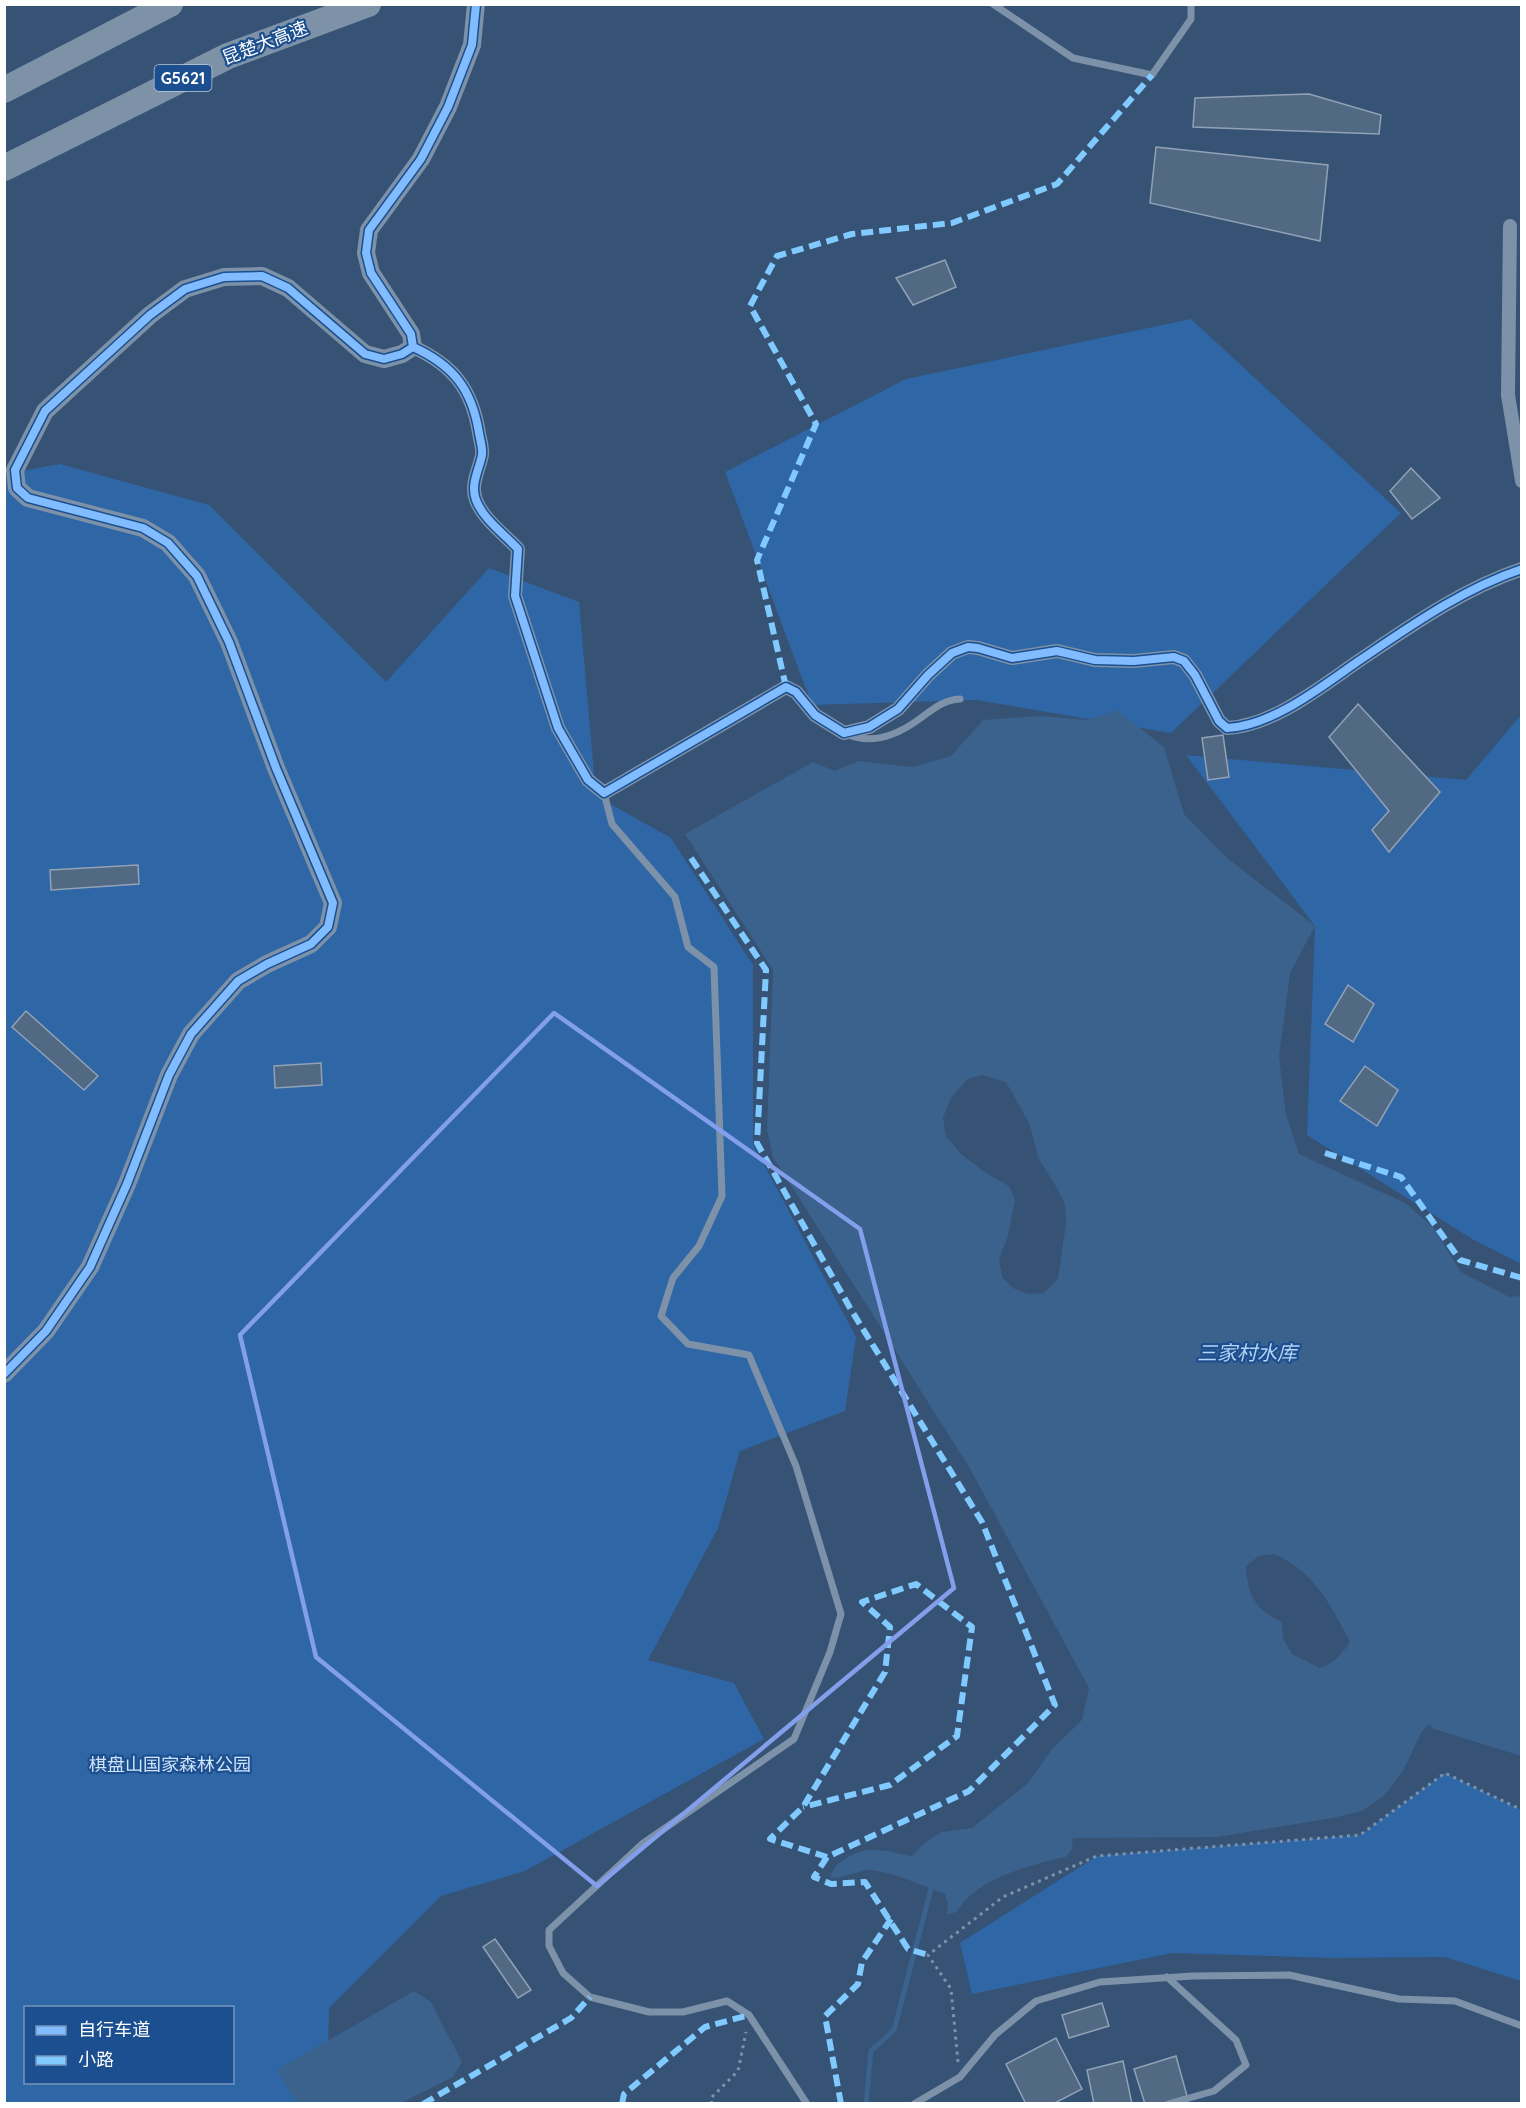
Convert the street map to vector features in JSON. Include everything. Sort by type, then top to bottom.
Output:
[{"type":"highway","points":[[4,90],[170,4]]},
{"type":"highway","name":"昆楚大高速","points":[[4,168],[228,56],[368,4]]},
{"type":"street","points":[[413,347],[411,333],[371,273],[366,253],[369,230],[421,159],[448,106],[472,45],[476,4]]},
{"type":"street","points":[[1510,226],[1508,395],[1521,481]]},
{"type":"street","points":[[4,1374],[46,1331],[90,1267],[127,1184],[169,1076],[191,1034],[238,981],[267,964],[311,944],[328,927],[333,903],[276,768],[229,642],[197,576],[168,543],[143,528],[28,498],[17,488],[15,470],[45,411],[150,315],[185,289],[224,277],[262,276],[288,288],[365,354],[384,359],[402,354],[413,347]]},
{"type":"street","points":[[413,347],[431,356],[457,377],[476,412],[482,453],[474,482],[476,499],[486,517],[518,549],[514,596],[558,728],[588,780],[604,793],[786,687],[796,692],[815,715],[844,733],[869,727],[898,709],[928,675],[952,653],[968,647],[1012,658],[1057,651],[1095,660],[1134,661],[1174,657],[1184,661],[1195,675],[1219,721],[1227,728],[1242,727],[1272,716],[1318,689],[1435,611],[1495,578],[1521,569]]},
{"type":"lane","points":[[993,4],[1073,58],[1152,75],[1191,19],[1191,4]]},
{"type":"lane","points":[[844,733],[858,739],[878,740],[915,722],[937,705],[949,700],[960,699]]},
{"type":"lane","points":[[604,793],[612,824],[675,897],[688,947],[714,967],[722,1196],[699,1246],[673,1278],[661,1316],[688,1344],[749,1355],[796,1466],[841,1614],[830,1652],[794,1739],[642,1844],[549,1930],[549,1946],[563,1972],[590,1997],[649,2012],[683,2012],[727,2001],[749,2015],[807,2103]]},
{"type":"lane","points":[[914,2103],[960,2077],[995,2034],[1036,2001],[1100,1982],[1167,1977],[1290,1975],[1399,1999],[1455,2001],[1521,2026]]},
{"type":"lane","points":[[1167,1977],[1236,2040],[1246,2065],[1214,2091],[1168,2103]]},
{"type":"path","points":[[960,2077],[951,1989],[928,1955],[1003,1897],[1097,1856],[1360,1835],[1445,1773],[1521,1810]]},
{"type":"path","points":[[712,2103],[711,2098],[738,2071],[749,2015]]},
{"type":"highlighted area","points":[[554,1013],[860,1229],[954,1588],[597,1886],[316,1657],[240,1335]]},
{"type":"green space","points":[[1191,319],[1401,513],[1171,733],[977,700],[812,705],[725,472],[906,379]]},
{"type":"green space","name":"棋盘山国家森林公园","points":[[60,464],[209,505],[386,682],[489,568],[579,602],[596,796],[671,838],[753,965],[753,1144],[856,1337],[845,1411],[740,1451],[718,1528],[648,1660],[734,1683],[764,1739],[525,1871],[441,1896],[329,2008],[327,2103],[5,2104],[4,474]]},
{"type":"green space","points":[[1521,715],[1521,1264],[1472,1239],[1307,1135],[1315,926],[1186,755],[1466,780]]},
{"type":"green space","points":[[1445,1773],[1521,1810],[1521,1981],[1445,1957],[1334,1958],[1172,1953],[972,1994],[960,1943],[1097,1856],[1360,1835]]},
{"type":"water","name":"三家村水库","points":[[1117,710],[1164,747],[1184,814],[1227,858],[1315,926],[1290,973],[1279,1057],[1286,1115],[1299,1154],[1405,1203],[1433,1227],[1461,1272],[1509,1297],[1521,1296],[1521,1756],[1434,1729],[1429,1724],[1422,1731],[1404,1769],[1384,1796],[1362,1811],[1217,1837],[1073,1838],[1072,1849],[1066,1857],[1005,1875],[976,1891],[957,1912],[947,1914],[948,1905],[945,1894],[895,1875],[867,1870],[830,1878],[837,1865],[856,1853],[880,1850],[912,1856],[924,1843],[942,1832],[972,1828],[1028,1783],[1052,1749],[1082,1720],[1089,1688],[969,1467],[773,1157],[767,1130],[773,970],[685,834],[813,762],[835,771],[858,761],[913,767],[951,756],[983,720],[1040,716],[1088,720]],"holes":[[[982,1075],[1006,1082],[1030,1125],[1038,1157],[1065,1205],[1066,1223],[1058,1279],[1044,1293],[1028,1294],[1013,1288],[1002,1277],[999,1259],[1008,1236],[1015,1200],[1009,1186],[986,1173],[962,1155],[946,1136],[943,1118],[951,1098],[968,1079]],[[1273,1554],[1299,1569],[1310,1579],[1328,1602],[1350,1642],[1337,1658],[1325,1666],[1320,1668],[1292,1654],[1283,1638],[1282,1622],[1259,1607],[1251,1593],[1246,1566],[1259,1556]]]},
{"type":"water","points":[[414,1991],[431,2002],[462,2062],[453,2077],[401,2103],[297,2103],[277,2070]]},
{"type":"building","points":[[1309,94],[1381,115],[1379,134],[1193,127],[1195,98]]},
{"type":"building","points":[[1156,147],[1328,165],[1320,241],[1150,203]]},
{"type":"building","points":[[945,260],[956,287],[913,305],[896,278]]},
{"type":"building","points":[[1411,468],[1440,498],[1412,519],[1390,491]]},
{"type":"building","points":[[1358,704],[1440,792],[1389,852],[1372,830],[1389,811],[1329,737]]},
{"type":"building","points":[[1223,735],[1229,777],[1208,780],[1202,738]]},
{"type":"building","points":[[138,865],[139,884],[51,890],[50,870]]},
{"type":"building","points":[[1348,985],[1374,1004],[1353,1042],[1325,1024]]},
{"type":"building","points":[[26,1011],[98,1076],[84,1090],[12,1027]]},
{"type":"building","points":[[321,1063],[322,1085],[275,1088],[274,1066]]},
{"type":"building","points":[[1365,1066],[1398,1090],[1377,1126],[1340,1101]]},
{"type":"building","points":[[495,1939],[531,1990],[518,1998],[483,1947]]},
{"type":"building","points":[[1102,2003],[1109,2026],[1069,2038],[1062,2015]]},
{"type":"building","points":[[1056,2038],[1082,2089],[1053,2104],[1026,2104],[1006,2064]]},
{"type":"building","points":[[1176,2056],[1187,2096],[1162,2104],[1145,2104],[1134,2069]]},
{"type":"building","points":[[1123,2061],[1132,2104],[1094,2104],[1087,2070]]},
{"type":"waterway","points":[[866,2104],[871,2051],[894,2030],[931,1889]]},
{"type":"marked path","points":[[786,687],[757,560],[816,424],[750,306],[777,256],[852,234],[952,223],[1057,184],[1152,75]]},
{"type":"marked path","points":[[691,858],[766,970],[757,1143],[850,1308],[982,1522],[1055,1705],[969,1791],[827,1857],[770,1839],[803,1807],[885,1672],[890,1627],[862,1602],[916,1584],[972,1627],[957,1736],[890,1785],[803,1807]]},
{"type":"marked path","points":[[1325,1153],[1401,1177],[1460,1260],[1522,1278]]},
{"type":"marked path","points":[[827,1857],[814,1877],[831,1884],[865,1882],[908,1949],[928,1955]]},
{"type":"marked path","points":[[841,2104],[825,2016],[858,1984],[862,1962],[891,1919]]},
{"type":"marked path","points":[[423,2104],[571,2018],[590,1997]]},
{"type":"marked path","points":[[622,2104],[624,2094],[705,2027],[749,2015]]},
{"type":"cycle path","points":[[4,1374],[46,1331],[90,1267],[127,1184],[169,1075],[191,1034],[238,981],[267,964],[311,944],[328,927],[333,903],[276,768],[229,642],[197,576],[168,543],[143,528],[28,498],[17,488],[15,470],[45,411],[150,315],[185,289],[224,277],[262,276],[288,288],[365,354],[384,359],[402,354],[413,347],[411,334],[371,273],[366,253],[369,230],[421,159],[448,107],[472,45],[476,4]]},
{"type":"cycle path","points":[[413,347],[450,371],[466,391],[476,417],[482,450],[474,483],[476,500],[489,520],[518,549],[515,596],[558,728],[588,780],[604,793],[786,687],[796,692],[815,715],[844,733],[869,727],[898,709],[928,675],[952,653],[968,647],[1012,658],[1057,651],[1095,660],[1134,661],[1174,657],[1184,661],[1195,675],[1219,721],[1227,728],[1244,726],[1295,704],[1416,622],[1457,598],[1522,569]]}]
